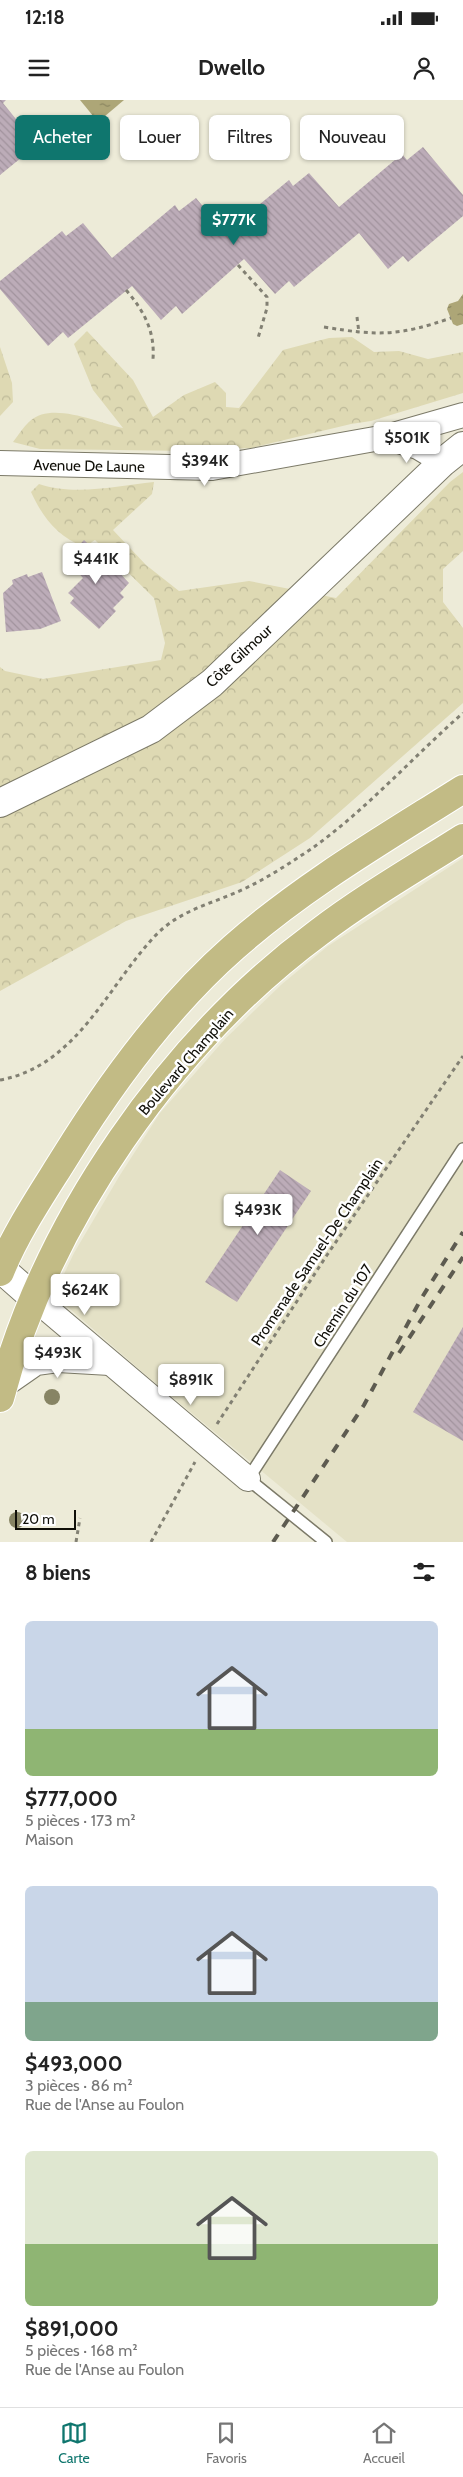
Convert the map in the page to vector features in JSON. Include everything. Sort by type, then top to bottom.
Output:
[{"type":"main road","points":[[0,1270],[23,1227],[80,1134],[142,1045],[188,990],[232,948],[284,906],[350,860],[463,789]]},
{"type":"main road","name":"Boulevard Champlain","points":[[2,1392],[20,1329],[59,1245],[105,1166],[147,1103],[213,1027],[271,972],[317,933],[463,838]]},
{"type":"street","name":"Avenue De Laune","points":[[0,463],[212,468],[386,437],[463,415]]},
{"type":"street","name":"Avenue De Laune","points":[[386,437],[418,447],[453,454]]},
{"type":"street","name":"Côte Gilmour","points":[[0,803],[151,729],[204,688],[453,454]]},
{"type":"street","points":[[0,1270],[248,1479]]},
{"type":"street","points":[[2,1392],[36,1363],[58,1360],[110,1363]]},
{"type":"lane","name":"Chemin du 107","points":[[248,1479],[463,1149]]},
{"type":"lane","points":[[248,1479],[326,1542]]},
{"type":"path","points":[[238,265],[266,297],[266,308],[258,338]]},
{"type":"path","points":[[126,290],[140,306],[148,323],[153,342],[153,359]]},
{"type":"path","points":[[357,317],[359,333]]},
{"type":"path","points":[[324,327],[359,333],[408,332],[451,318]]},
{"type":"path","points":[[0,1080],[32,1070],[53,1057],[74,1038],[94,1018],[123,975],[154,936],[173,919],[191,909],[261,880],[312,848],[340,826],[463,713]]},
{"type":"path","name":"Promenade Samuel-De Champlain","points":[[151,1542],[229,1403],[463,1056]]},
{"type":"path","points":[[76,1542],[80,1518]]},
{"type":"shaded area","points":[[463,858],[463,1542],[347,1542],[147,1376],[54,1295],[74,1253],[120,1175],[160,1113],[225,1039],[282,984],[328,946]]},
{"type":"green space","points":[[87,331],[133,380],[153,417],[184,395],[215,382],[226,393],[226,407],[239,408],[283,350],[329,338],[352,337],[374,352],[399,351],[428,359],[463,352],[463,393],[371,421],[251,448],[190,451],[40,449],[13,442],[30,421],[39,415],[50,413],[75,415],[123,428],[93,390],[74,344]]},
{"type":"green space","points":[[0,347],[12,383],[13,402],[0,416]]},
{"type":"green space","points":[[463,472],[463,551],[443,569],[443,602],[463,628],[463,703],[310,838],[242,882],[126,921],[0,991],[0,667],[5,671],[43,679],[161,660],[165,643],[154,598],[95,540],[84,547],[74,543],[59,532],[46,518],[31,492],[39,484],[53,488],[81,490],[154,482],[152,494],[113,530],[146,565],[179,591],[249,581],[336,598],[450,482]]},
{"type":"water","points":[[80,100],[124,100],[106,115],[92,115]]},
{"type":"water","points":[[463,294],[463,324],[457,326],[453,324],[447,309],[449,304],[458,301]]},
{"type":"building","points":[[0,100],[6,100],[3,103],[15,118],[15,160],[18,160],[0,175]]},
{"type":"building","points":[[423,147],[463,195],[463,216],[408,262],[403,256],[388,269],[359,233],[294,287],[289,281],[275,294],[244,259],[182,314],[176,306],[161,320],[132,286],[68,338],[63,332],[48,346],[0,289],[0,281],[62,231],[66,236],[83,223],[112,258],[175,205],[179,211],[196,198],[225,233],[289,180],[293,186],[309,173],[339,207],[395,160],[404,160],[404,156],[407,160]]},
{"type":"building","points":[[84,540],[98,553],[99,551],[129,583],[120,593],[124,597],[113,608],[116,611],[99,629],[70,603],[74,598],[68,593],[83,578],[66,559]]},
{"type":"building","points":[[42,572],[61,621],[40,629],[6,632],[3,593],[13,584],[12,580],[27,574],[28,577]]},
{"type":"building","points":[[280,1170],[311,1191],[237,1302],[205,1282]]},
{"type":"building","points":[[463,1327],[463,1441],[413,1412]]},
{"type":"railway","points":[[273,1542],[364,1405],[421,1299],[463,1232]]},
{"type":"railway","points":[[399,1353],[463,1257]]}]
